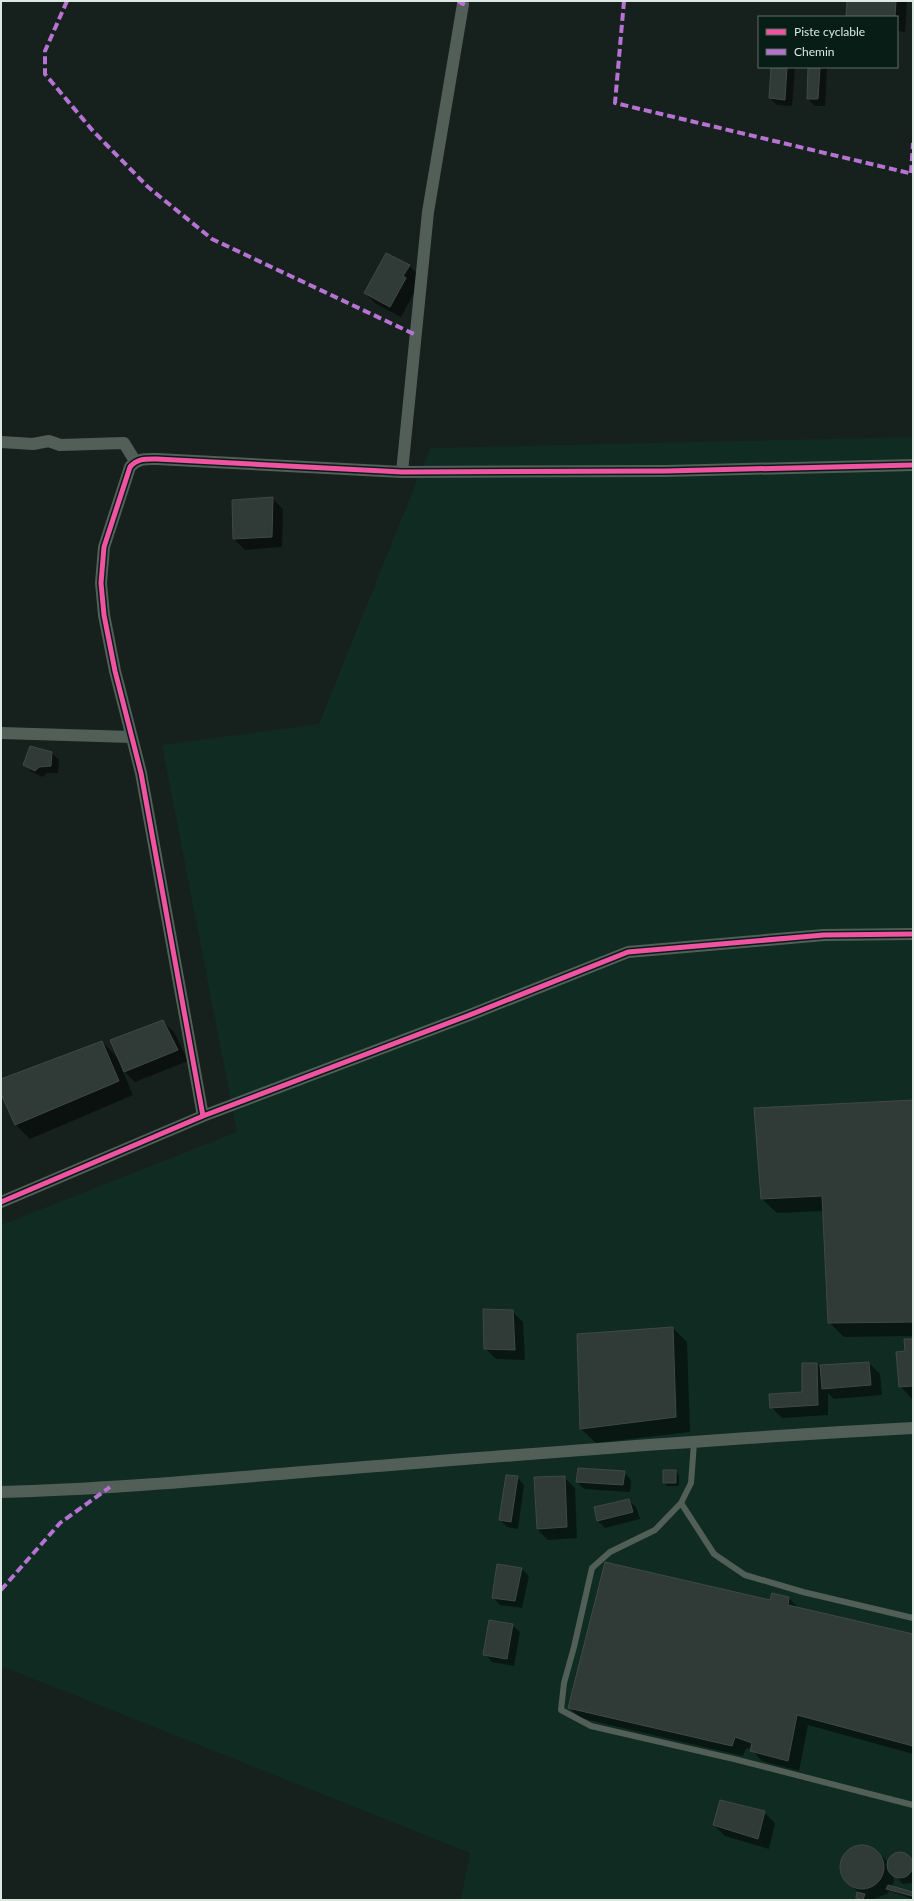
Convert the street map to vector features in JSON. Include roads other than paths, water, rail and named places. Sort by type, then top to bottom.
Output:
[{"type":"street","points":[[402,472],[428,212],[463,4]]},
{"type":"street","points":[[1,442],[33,444],[49,442],[60,445],[124,443],[135,461]]},
{"type":"street","points":[[203,1116],[141,772],[115,670],[104,615],[101,583],[104,547],[130,466],[135,461],[142,459],[157,459],[402,472],[666,471],[913,464]]},
{"type":"street","points":[[1,733],[132,738]]},
{"type":"street","points":[[1,1202],[203,1116],[467,1016],[628,952],[824,935],[913,934]]},
{"type":"street","points":[[1,1492],[124,1486],[694,1443],[774,1435],[913,1428]]},
{"type":"lane","points":[[694,1443],[692,1483],[681,1503],[654,1530],[610,1552],[592,1568],[564,1683],[560,1710],[592,1726],[734,1759],[913,1805]]},
{"type":"lane","points":[[681,1503],[714,1554],[745,1575],[803,1592],[913,1618]]}]
